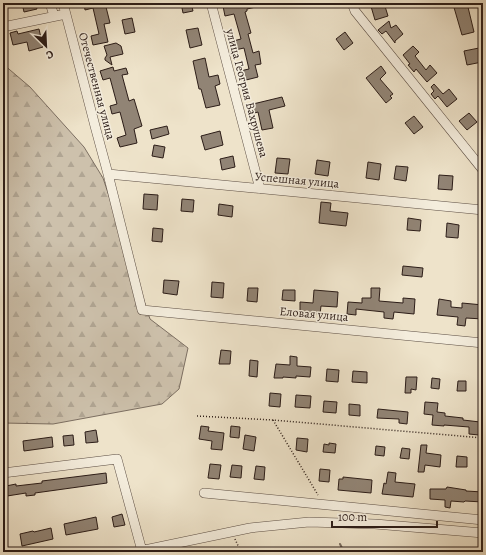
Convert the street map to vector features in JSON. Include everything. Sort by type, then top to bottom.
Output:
[{"type":"street","points":[[50,3],[54,16]]},
{"type":"street","name":"Отечественная улица","points":[[63,3],[142,310]]},
{"type":"street","name":"улица Геогрия Вахрушева","points":[[211,3],[260,189]]},
{"type":"street","points":[[352,3],[355,12],[483,170]]},
{"type":"street","points":[[3,27],[66,14]]},
{"type":"street","name":"Успешная улица","points":[[108,174],[483,210]]},
{"type":"street","name":"Еловая улица","points":[[142,310],[483,343]]},
{"type":"street","points":[[3,473],[117,459],[139,551],[250,528],[310,522],[375,524],[483,533]]},
{"type":"street","points":[[204,493],[483,520]]},
{"type":"street","points":[[342,523],[344,506]]},
{"type":"path","points":[[197,416],[273,420],[483,438]]},
{"type":"path","points":[[273,420],[323,504]]},
{"type":"path","points":[[232,532],[241,552]]},
{"type":"green space","points":[[3,64],[30,87],[84,147],[103,178],[150,319],[188,348],[179,389],[162,404],[53,424],[3,423]]},
{"type":"building","points":[[22,3],[35,3],[37,9],[24,12]]},
{"type":"building","points":[[84,3],[105,3],[110,23],[104,24],[108,42],[93,45],[91,36],[99,34],[93,8],[85,10]]},
{"type":"building","points":[[181,3],[191,3],[193,11],[183,13]]},
{"type":"building","points":[[241,3],[264,3],[265,5],[247,9],[245,12],[251,33],[248,34],[253,53],[259,51],[261,64],[255,65],[258,77],[242,81],[240,71],[249,69],[244,48],[235,50],[233,41],[241,39],[234,14],[225,16],[223,6]]},
{"type":"building","points":[[370,3],[384,3],[388,16],[375,20]]},
{"type":"building","points":[[467,3],[474,32],[462,35],[453,4]]},
{"type":"building","points":[[132,18],[135,32],[125,34],[122,20]]},
{"type":"building","points":[[389,21],[391,28],[396,25],[403,34],[395,41],[395,43],[386,31],[382,34],[378,30]]},
{"type":"building","points":[[198,28],[202,45],[190,48],[186,30]]},
{"type":"building","points":[[39,29],[43,47],[29,51],[27,42],[13,45],[10,33],[17,31],[18,34]]},
{"type":"building","points":[[345,32],[353,43],[344,50],[336,39]]},
{"type":"building","points":[[116,43],[121,46],[123,54],[110,57],[112,65],[105,60],[107,55],[104,46]]},
{"type":"building","points":[[413,46],[419,52],[415,56],[426,70],[430,65],[437,73],[427,82],[416,69],[414,72],[408,65],[410,64],[403,55]]},
{"type":"building","points":[[479,48],[482,62],[467,65],[464,51]]},
{"type":"building","points":[[205,58],[209,77],[218,75],[220,84],[215,86],[220,105],[206,108],[201,89],[199,89],[193,61]]},
{"type":"building","points":[[381,66],[386,73],[380,79],[393,94],[390,96],[392,98],[386,103],[366,78]]},
{"type":"building","points":[[113,67],[114,71],[126,68],[128,74],[122,75],[129,101],[134,99],[142,126],[134,129],[137,143],[120,147],[117,138],[126,135],[120,112],[112,114],[110,106],[117,104],[110,78],[103,80],[100,71]]},
{"type":"building","points":[[434,84],[443,94],[449,89],[457,99],[447,107],[438,96],[435,99],[431,94],[434,91],[431,87]]},
{"type":"building","points":[[282,97],[285,106],[269,110],[273,128],[262,130],[258,112],[251,114],[249,105]]},
{"type":"building","points":[[469,113],[477,122],[467,130],[459,121]]},
{"type":"building","points":[[414,116],[423,127],[414,134],[405,123]]},
{"type":"building","points":[[167,126],[169,134],[152,139],[150,130]]},
{"type":"building","points":[[220,131],[223,145],[205,150],[201,136]]},
{"type":"building","points":[[154,145],[165,147],[163,158],[152,156]]},
{"type":"building","points":[[233,156],[235,167],[222,170],[220,159]]},
{"type":"building","points":[[277,158],[290,159],[288,174],[275,173]]},
{"type":"building","points":[[317,160],[330,162],[328,176],[315,174]]},
{"type":"building","points":[[368,162],[381,164],[379,180],[366,178]]},
{"type":"building","points":[[396,166],[408,167],[406,181],[394,179]]},
{"type":"building","points":[[439,175],[453,176],[452,190],[438,189]]},
{"type":"building","points":[[144,194],[158,195],[157,210],[143,209]]},
{"type":"building","points":[[182,199],[194,200],[193,212],[181,211]]},
{"type":"building","points":[[321,202],[331,203],[330,211],[348,213],[346,226],[319,223]]},
{"type":"building","points":[[219,204],[233,206],[232,217],[218,215]]},
{"type":"building","points":[[408,218],[421,220],[420,231],[407,230]]},
{"type":"building","points":[[447,223],[459,225],[458,238],[446,237]]},
{"type":"building","points":[[153,228],[163,229],[162,242],[152,241]]},
{"type":"building","points":[[403,266],[423,268],[422,277],[402,275]]},
{"type":"building","points":[[164,280],[179,281],[177,295],[163,293]]},
{"type":"building","points":[[212,282],[224,283],[223,298],[211,297]]},
{"type":"building","points":[[248,288],[258,288],[257,302],[247,301]]},
{"type":"building","points":[[371,288],[380,288],[379,301],[403,303],[403,298],[415,299],[414,314],[394,312],[393,319],[384,318],[384,312],[356,309],[356,315],[347,314],[348,302],[362,303],[362,298],[371,298]]},
{"type":"building","points":[[283,290],[295,290],[295,301],[282,300]]},
{"type":"building","points":[[314,290],[338,292],[337,307],[321,306],[320,314],[300,312],[300,302],[313,303]]},
{"type":"building","points":[[439,299],[451,301],[451,307],[462,308],[462,303],[483,305],[483,319],[466,318],[465,326],[457,325],[458,317],[437,315]]},
{"type":"building","points":[[221,350],[231,351],[230,364],[219,364]]},
{"type":"building","points":[[290,356],[297,357],[297,366],[311,367],[310,377],[296,376],[296,378],[274,378],[276,364],[290,365]]},
{"type":"building","points":[[250,360],[258,361],[257,377],[249,376]]},
{"type":"building","points":[[327,369],[339,370],[338,382],[326,381]]},
{"type":"building","points":[[353,371],[367,372],[367,383],[352,382]]},
{"type":"building","points":[[406,377],[417,377],[416,390],[411,389],[411,393],[405,393]]},
{"type":"building","points":[[432,378],[440,379],[439,389],[431,388]]},
{"type":"building","points":[[458,381],[466,381],[466,391],[457,391]]},
{"type":"building","points":[[270,393],[281,394],[280,407],[269,406]]},
{"type":"building","points":[[296,395],[311,396],[310,408],[295,407]]},
{"type":"building","points":[[324,401],[337,402],[336,413],[323,412]]},
{"type":"building","points":[[425,402],[438,403],[437,412],[445,413],[445,416],[480,422],[479,435],[469,434],[469,427],[432,425],[433,415],[424,414]]},
{"type":"building","points":[[349,404],[360,405],[360,416],[349,415]]},
{"type":"building","points":[[378,409],[408,412],[407,424],[399,423],[399,419],[377,418]]},
{"type":"building","points":[[201,426],[209,427],[208,431],[224,433],[222,450],[211,449],[212,441],[199,439]]},
{"type":"building","points":[[231,426],[240,427],[239,438],[230,437]]},
{"type":"building","points":[[96,430],[98,442],[86,443],[85,432]]},
{"type":"building","points":[[73,435],[74,445],[64,446],[63,436]]},
{"type":"building","points":[[245,435],[256,437],[254,451],[243,449]]},
{"type":"building","points":[[52,437],[53,447],[24,451],[23,441]]},
{"type":"building","points":[[297,438],[308,439],[307,452],[296,450]]},
{"type":"building","points":[[329,443],[336,444],[335,453],[323,452],[324,444],[329,445]]},
{"type":"building","points":[[421,445],[427,445],[426,453],[441,455],[440,467],[425,465],[424,472],[418,472]]},
{"type":"building","points":[[376,446],[385,447],[384,456],[375,455]]},
{"type":"building","points":[[402,448],[410,449],[409,459],[400,458]]},
{"type":"building","points":[[457,456],[467,457],[467,467],[456,467]]},
{"type":"building","points":[[210,464],[221,465],[219,479],[208,478]]},
{"type":"building","points":[[232,465],[242,466],[241,478],[230,477]]},
{"type":"building","points":[[256,466],[265,467],[264,480],[254,479]]},
{"type":"building","points":[[320,469],[330,470],[329,482],[319,481]]},
{"type":"building","points":[[388,472],[396,473],[395,482],[415,484],[413,497],[382,494],[384,483],[386,484]]},
{"type":"building","points":[[106,473],[107,483],[35,493],[35,495],[26,496],[26,493],[7,496],[6,486],[42,483],[42,481]]},
{"type":"building","points":[[343,477],[372,480],[371,493],[338,490],[339,479],[343,479]]},
{"type":"building","points":[[447,487],[466,491],[483,492],[483,502],[451,501],[450,508],[445,507],[445,500],[430,499],[430,489],[446,489]]},
{"type":"building","points":[[122,514],[125,525],[114,527],[112,517]]},
{"type":"building","points":[[96,517],[98,529],[66,535],[64,524]]},
{"type":"building","points":[[51,528],[53,539],[22,546],[20,534]]},
{"type":"waterway","points":[[340,544],[344,552]]}]
